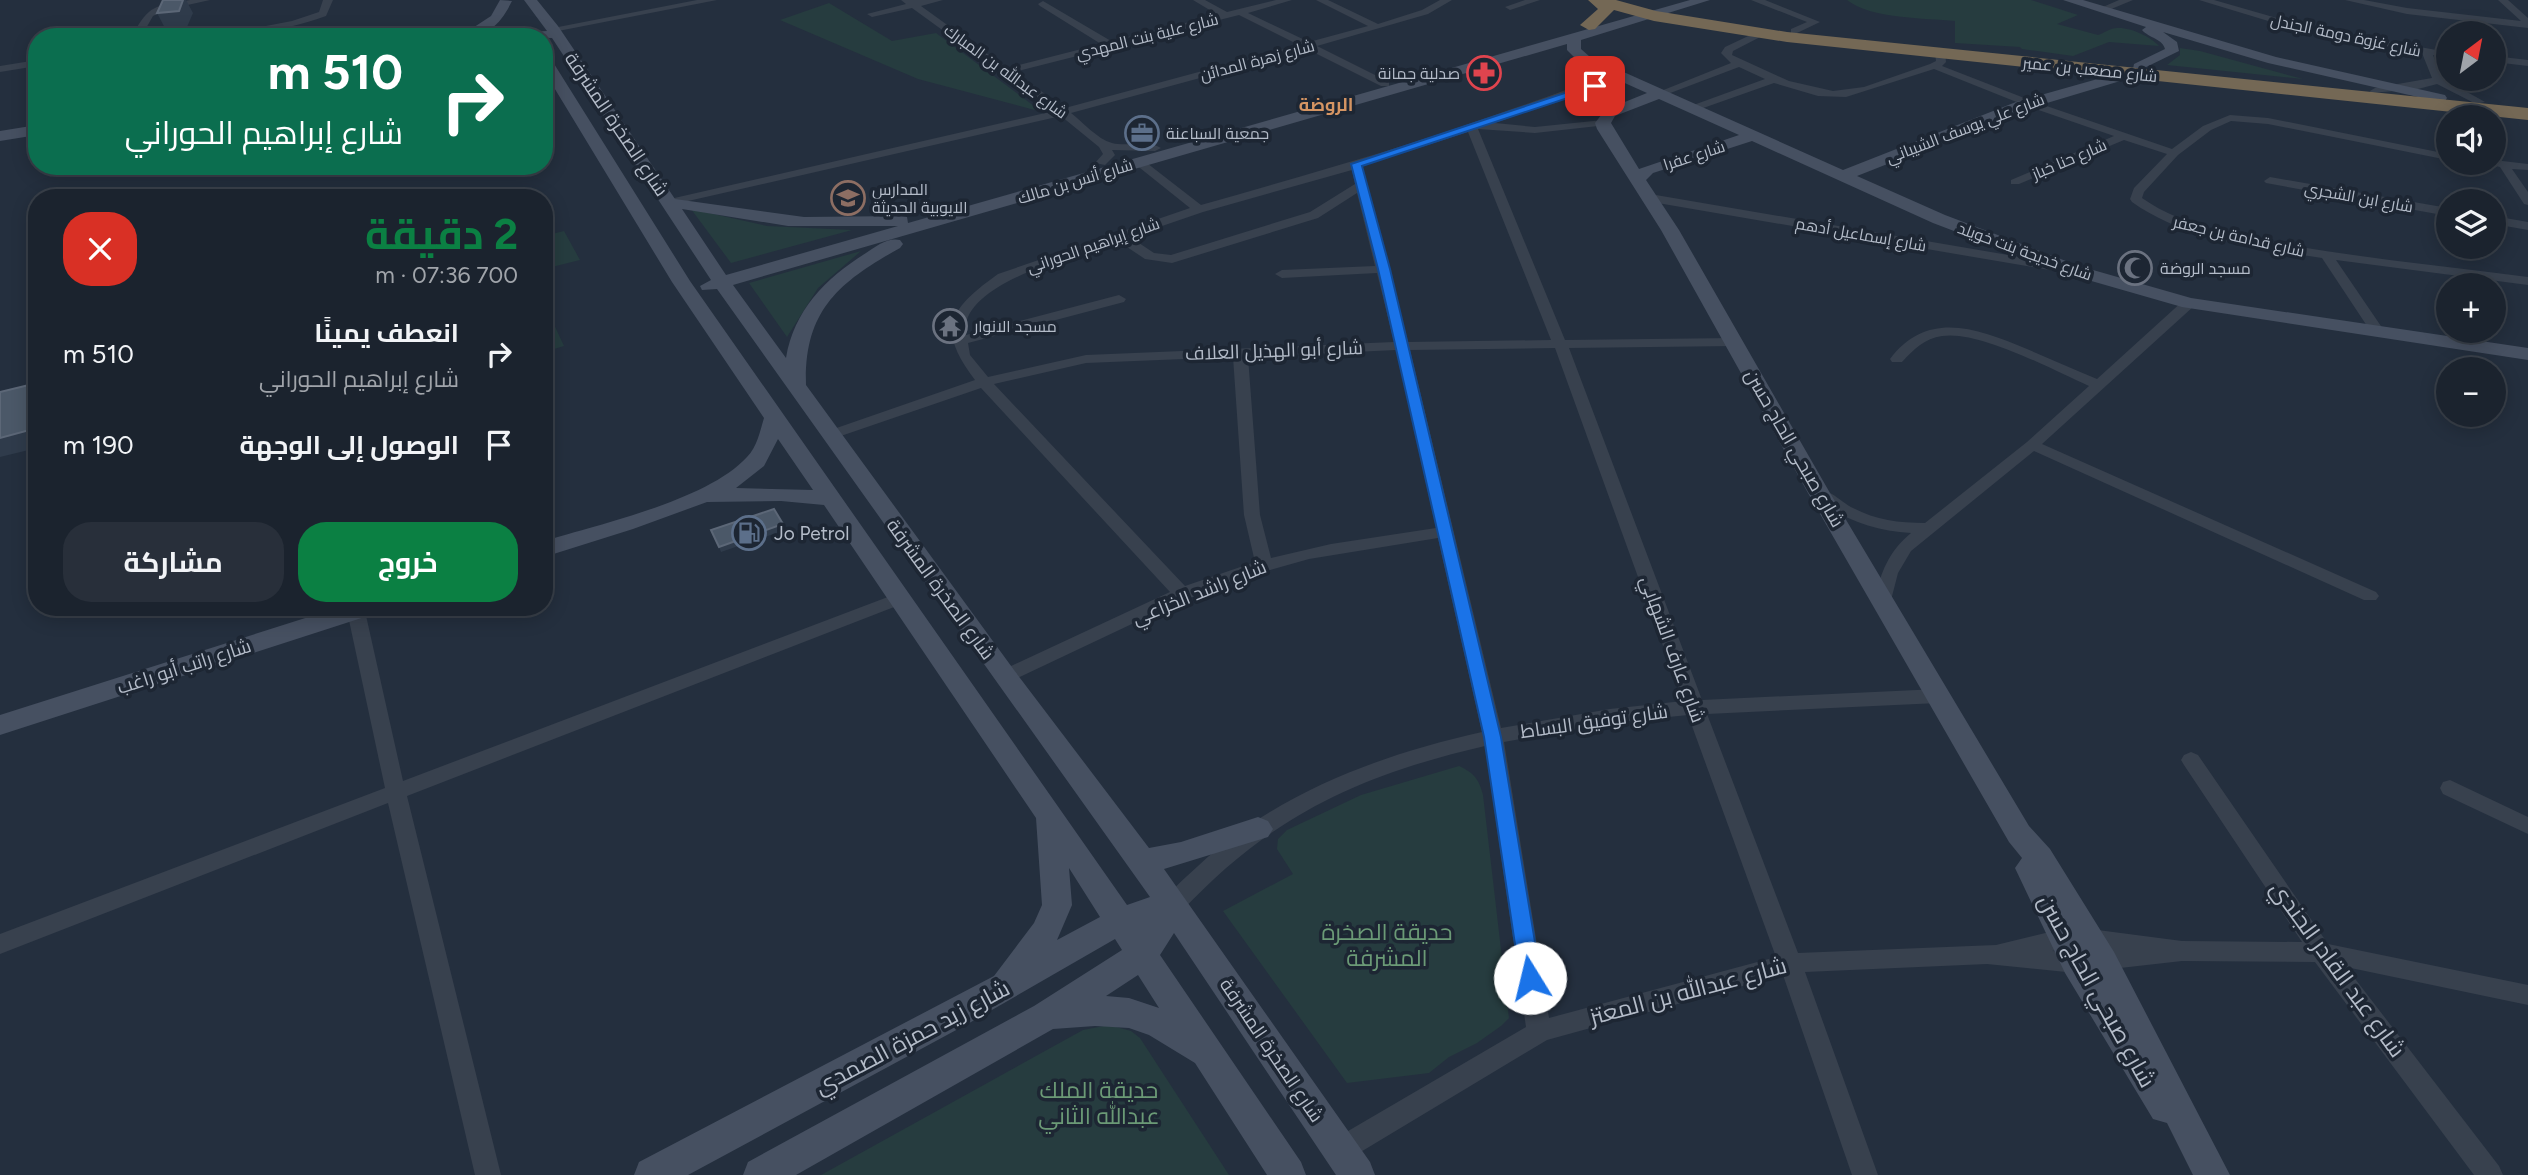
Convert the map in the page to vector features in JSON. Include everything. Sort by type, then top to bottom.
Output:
[{"type":"highway","name":"شارع مصعب بن عمير","points":[[1597,0],[1937,60],[2086,75],[2135,70],[2375,91],[2436,89]]},
{"type":"highway","points":[[1589,25],[1606,11],[1597,0]]},
{"type":"highway","points":[[1703,0],[1709,11],[1717,16],[1753,29]]},
{"type":"highway","name":"شارع مصعب بن عمير","points":[[1753,29],[1794,31],[2528,114]]},
{"type":"highway","name":"شارع مصعب بن عمير","points":[[2445,91],[2480,102],[2528,107]]},
{"type":"main road","name":"شارع الصخرة المشرفة","points":[[530,0],[540,28]]},
{"type":"main road","name":"شارع أنس بن مالك","points":[[719,278],[901,220],[1589,25],[1652,8],[1703,0]]},
{"type":"main road","points":[[2051,0],[2155,33],[2172,45],[2172,51],[2135,70]]},
{"type":"main road","name":"شارع مصعب بن عمير","points":[[2069,0],[2273,60],[2395,89],[2436,89]]},
{"type":"main road","name":"شارع الصخرة المشرفة","points":[[506,1],[535,28]]},
{"type":"main road","points":[[481,28],[496,19],[506,1]]},
{"type":"main road","name":"شارع أنس بن مالك","points":[[684,287],[935,223],[1574,38],[1652,8]]},
{"type":"main road","name":"شارع خديجة بنت خويلد","points":[[1574,38],[1576,54],[1617,76]]},
{"type":"main road","name":"شارع الصخرة المشرفة","points":[[553,49],[670,204],[796,389],[1142,860],[1357,1175]]},
{"type":"main road","name":"شارع خديجة بنت خويلد","points":[[1530,51],[1559,55],[1617,76],[1949,224],[2073,270],[2189,303],[2528,354]]},
{"type":"main road","name":"شارع الصخرة المشرفة","points":[[553,74],[684,287],[1049,815],[1288,1175]]},
{"type":"main road","name":"شارع علي يوسف الشيباني","points":[[1842,176],[2028,103],[2086,75]]},
{"type":"main road","points":[[1603,123],[1610,113],[1661,95]]},
{"type":"main road","name":"شارع صبحي الحاج حسن","points":[[1603,123],[1639,178],[1735,342],[1819,493],[2019,834],[2025,858],[2083,951],[2154,1093],[2192,1138],[2212,1175]]},
{"type":"main road","points":[[0,129],[28,124]]},
{"type":"main road","points":[[0,136],[28,131]]},
{"type":"main road","name":"شارع عفرا","points":[[1639,178],[1647,170],[1752,136]]},
{"type":"main road","points":[[670,204],[696,204],[751,216],[817,223],[901,220]]},
{"type":"main road","points":[[796,389],[796,355],[802,331],[831,287],[869,258],[935,223]]},
{"type":"main road","points":[[553,546],[706,495],[755,463],[775,417]]},
{"type":"main road","points":[[706,495],[781,494],[832,499]]},
{"type":"main road","name":"شارع راتب أبو راغب","points":[[0,725],[340,616]]},
{"type":"main road","points":[[1002,989],[1046,931],[1057,905],[1049,815]]},
{"type":"main road","points":[[1142,860],[1181,854],[1258,829]]},
{"type":"main road","points":[[761,1175],[1046,1016],[1116,973],[1142,954],[1156,939],[1173,905]]},
{"type":"main road","name":"شارع زيد حمزة الصمدي","points":[[652,1175],[1002,989],[1120,923],[1154,908],[1173,905]]},
{"type":"main road","points":[[1046,1016],[1104,1009],[1139,1014],[1169,1027],[1216,1064]]},
{"type":"street","points":[[141,28],[149,14],[155,10],[205,0]]},
{"type":"street","points":[[269,28],[305,22],[323,14],[328,0]]},
{"type":"street","points":[[553,31],[672,3],[712,0]]},
{"type":"street","points":[[872,14],[909,3],[938,0]]},
{"type":"street","points":[[1198,0],[1227,16]]},
{"type":"street","name":"شارع علية بنت المهدي","points":[[1006,71],[1287,0]]},
{"type":"street","points":[[1321,0],[1377,27]]},
{"type":"street","name":"شارع زهرة المدائن","points":[[670,204],[1063,112],[1377,27],[1425,12],[1447,0]]},
{"type":"street","points":[[1510,7],[1535,0]]},
{"type":"street","points":[[1756,0],[1815,22],[1794,31]]},
{"type":"street","points":[[2101,10],[2128,0]]},
{"type":"street","name":"شارع غزوة دومة الجندل","points":[[2204,0],[2311,31],[2436,54]]},
{"type":"street","points":[[2350,0],[2416,13],[2528,24]]},
{"type":"street","points":[[2503,0],[2528,24]]},
{"type":"street","name":"شارع عبدالله بن المبارك","points":[[909,3],[1063,112],[1104,145]]},
{"type":"street","points":[[1042,4],[1110,45]]},
{"type":"street","points":[[1240,12],[1385,85]]},
{"type":"street","points":[[1753,29],[1729,49],[1728,57],[1738,64],[1817,92],[1845,94],[1937,60],[2028,103],[2174,153]]},
{"type":"street","points":[[2427,53],[2436,80]]},
{"type":"street","points":[[2506,61],[2528,63]]},
{"type":"street","points":[[0,69],[28,64]]},
{"type":"street","points":[[1661,95],[1738,64]]},
{"type":"street","name":"شارع إبراهيم الحوراني","points":[[959,341],[958,328],[968,305],[988,286],[1024,269],[1199,209],[1356,164],[1476,125],[1617,76]]},
{"type":"street","points":[[1692,109],[1778,78]]},
{"type":"street","points":[[2375,91],[2395,89]]},
{"type":"street","name":"شارع قدامة بن جعفر","points":[[2436,155],[2269,121],[2238,118],[2218,121],[2174,153],[2138,191],[2136,199],[2141,207],[2167,220],[2327,256],[2528,281]]},
{"type":"street","points":[[1476,125],[1535,130],[1603,123]]},
{"type":"street","name":"شارع عارف الشهابي","points":[[1476,125],[1790,963],[1865,1175]]},
{"type":"street","name":"شارع حنا خباز","points":[[2015,182],[2123,136]]},
{"type":"street","points":[[1104,145],[1125,149],[1155,148]]},
{"type":"street","points":[[1101,163],[1109,155],[1104,145]]},
{"type":"street","points":[[1139,162],[1199,209]]},
{"type":"street","points":[[1356,164],[1384,269],[1493,737],[1539,1032]]},
{"type":"street","points":[[2506,165],[2528,167]]},
{"type":"street","points":[[2506,168],[2528,201]]},
{"type":"street","name":"شارع ابن الشجري","points":[[2270,181],[2436,210]]},
{"type":"street","points":[[1119,236],[1150,256],[1172,259],[1314,215],[1362,185]]},
{"type":"street","name":"شارع إسماعيل أدهم","points":[[1650,198],[2073,270]]},
{"type":"street","points":[[2506,222],[2528,226]]},
{"type":"street","points":[[2327,256],[2378,332]]},
{"type":"street","points":[[1282,274],[1384,269]]},
{"type":"street","points":[[1119,299],[1021,327],[959,341],[963,355],[984,382],[1182,595]]},
{"type":"street","points":[[1884,600],[1889,573],[1898,555],[2032,445],[2189,303]]},
{"type":"street","points":[[1897,359],[1906,348],[1935,332],[1965,331],[1989,338],[2098,385]]},
{"type":"street","name":"شارع أبو الهذيل العلاف","points":[[830,435],[984,382],[1086,359],[1402,346],[1735,342]]},
{"type":"street","points":[[1240,351],[1252,515],[1265,565]]},
{"type":"street","points":[[2032,445],[2370,596]]},
{"type":"street","points":[[1819,493],[1844,511],[1875,524],[1891,528],[1929,528]]},
{"type":"street","name":"شارع راشد الخزاعي","points":[[1005,677],[1182,595],[1265,565],[1306,554],[1444,532]]},
{"type":"street","points":[[0,944],[901,598]]},
{"type":"street","points":[[363,616],[396,793],[488,1175]]},
{"type":"street","name":"شارع توفيق البساط","points":[[1173,905],[1205,872],[1258,829],[1295,806],[1399,763],[1493,737],[1625,714],[1694,707],[1938,696]]},
{"type":"street","name":"شارع عبد القادر الجندي","points":[[2191,760],[2321,952],[2490,1175]]},
{"type":"street","points":[[2450,788],[2528,826]]},
{"type":"street","name":"شارع عبدالله بن المعتز","points":[[1340,1150],[1539,1032],[1790,963],[2083,951],[2321,952],[2528,995]]},
{"type":"green space","points":[[1847,0],[2031,0],[2078,15],[2057,24],[2098,35],[2114,28],[2130,30],[2146,36],[2159,46],[2109,42],[2073,56],[2020,47],[1955,43],[1955,21],[1884,14],[1870,11]]},
{"type":"green space","points":[[829,3],[892,41],[936,33],[1042,112],[918,79],[780,20]]},
{"type":"green space","points":[[2180,48],[2303,79],[2167,65],[2180,55]]},
{"type":"green space","points":[[691,209],[767,226],[852,230],[731,263]]},
{"type":"green space","points":[[564,231],[580,260],[553,267],[553,234]]},
{"type":"green space","points":[[861,251],[818,288],[787,337],[749,283]]},
{"type":"green space","points":[[553,322],[564,346],[553,349]]},
{"type":"green space","name":"حديقة الصخرة المشرفة","points":[[1459,766],[1475,777],[1483,795],[1509,1018],[1477,1043],[1449,1057],[1429,1073],[1347,1083],[1223,911],[1293,874],[1277,849],[1278,839],[1287,830],[1361,795]]},
{"type":"green space","name":"حديقة الملك عبدالله الثاني","points":[[1109,1025],[1131,1031],[1140,1038],[1229,1175],[821,1175],[1083,1030]]},
{"type":"building","points":[[163,0],[183,0],[179,11],[157,13]]},
{"type":"building","points":[[28,385],[28,430],[0,438],[0,392]]},
{"type":"building","name":"Jo Petrol","points":[[774,509],[783,524],[719,547],[711,530]]},
{"type":"place","name":"صدلية جمانة","points":[[1484,73]]},
{"type":"place","name":"جمعية السباعنة","points":[[1142,133]]},
{"type":"place","name":"المدارس الايوبية الحديثة","points":[[848,198]]},
{"type":"place","name":"مسجد الروضة","points":[[2135,268]]},
{"type":"place","name":"مسجد الانوار","points":[[950,326]]},
{"type":"place","name":"Jo Petrol","points":[[749,533]]},
{"type":"district","name":"الروضة","points":[[1326,105]]},
{"type":"route","points":[[1530,978],[1493,737],[1384,269],[1356,164],[1595,86]]}]
